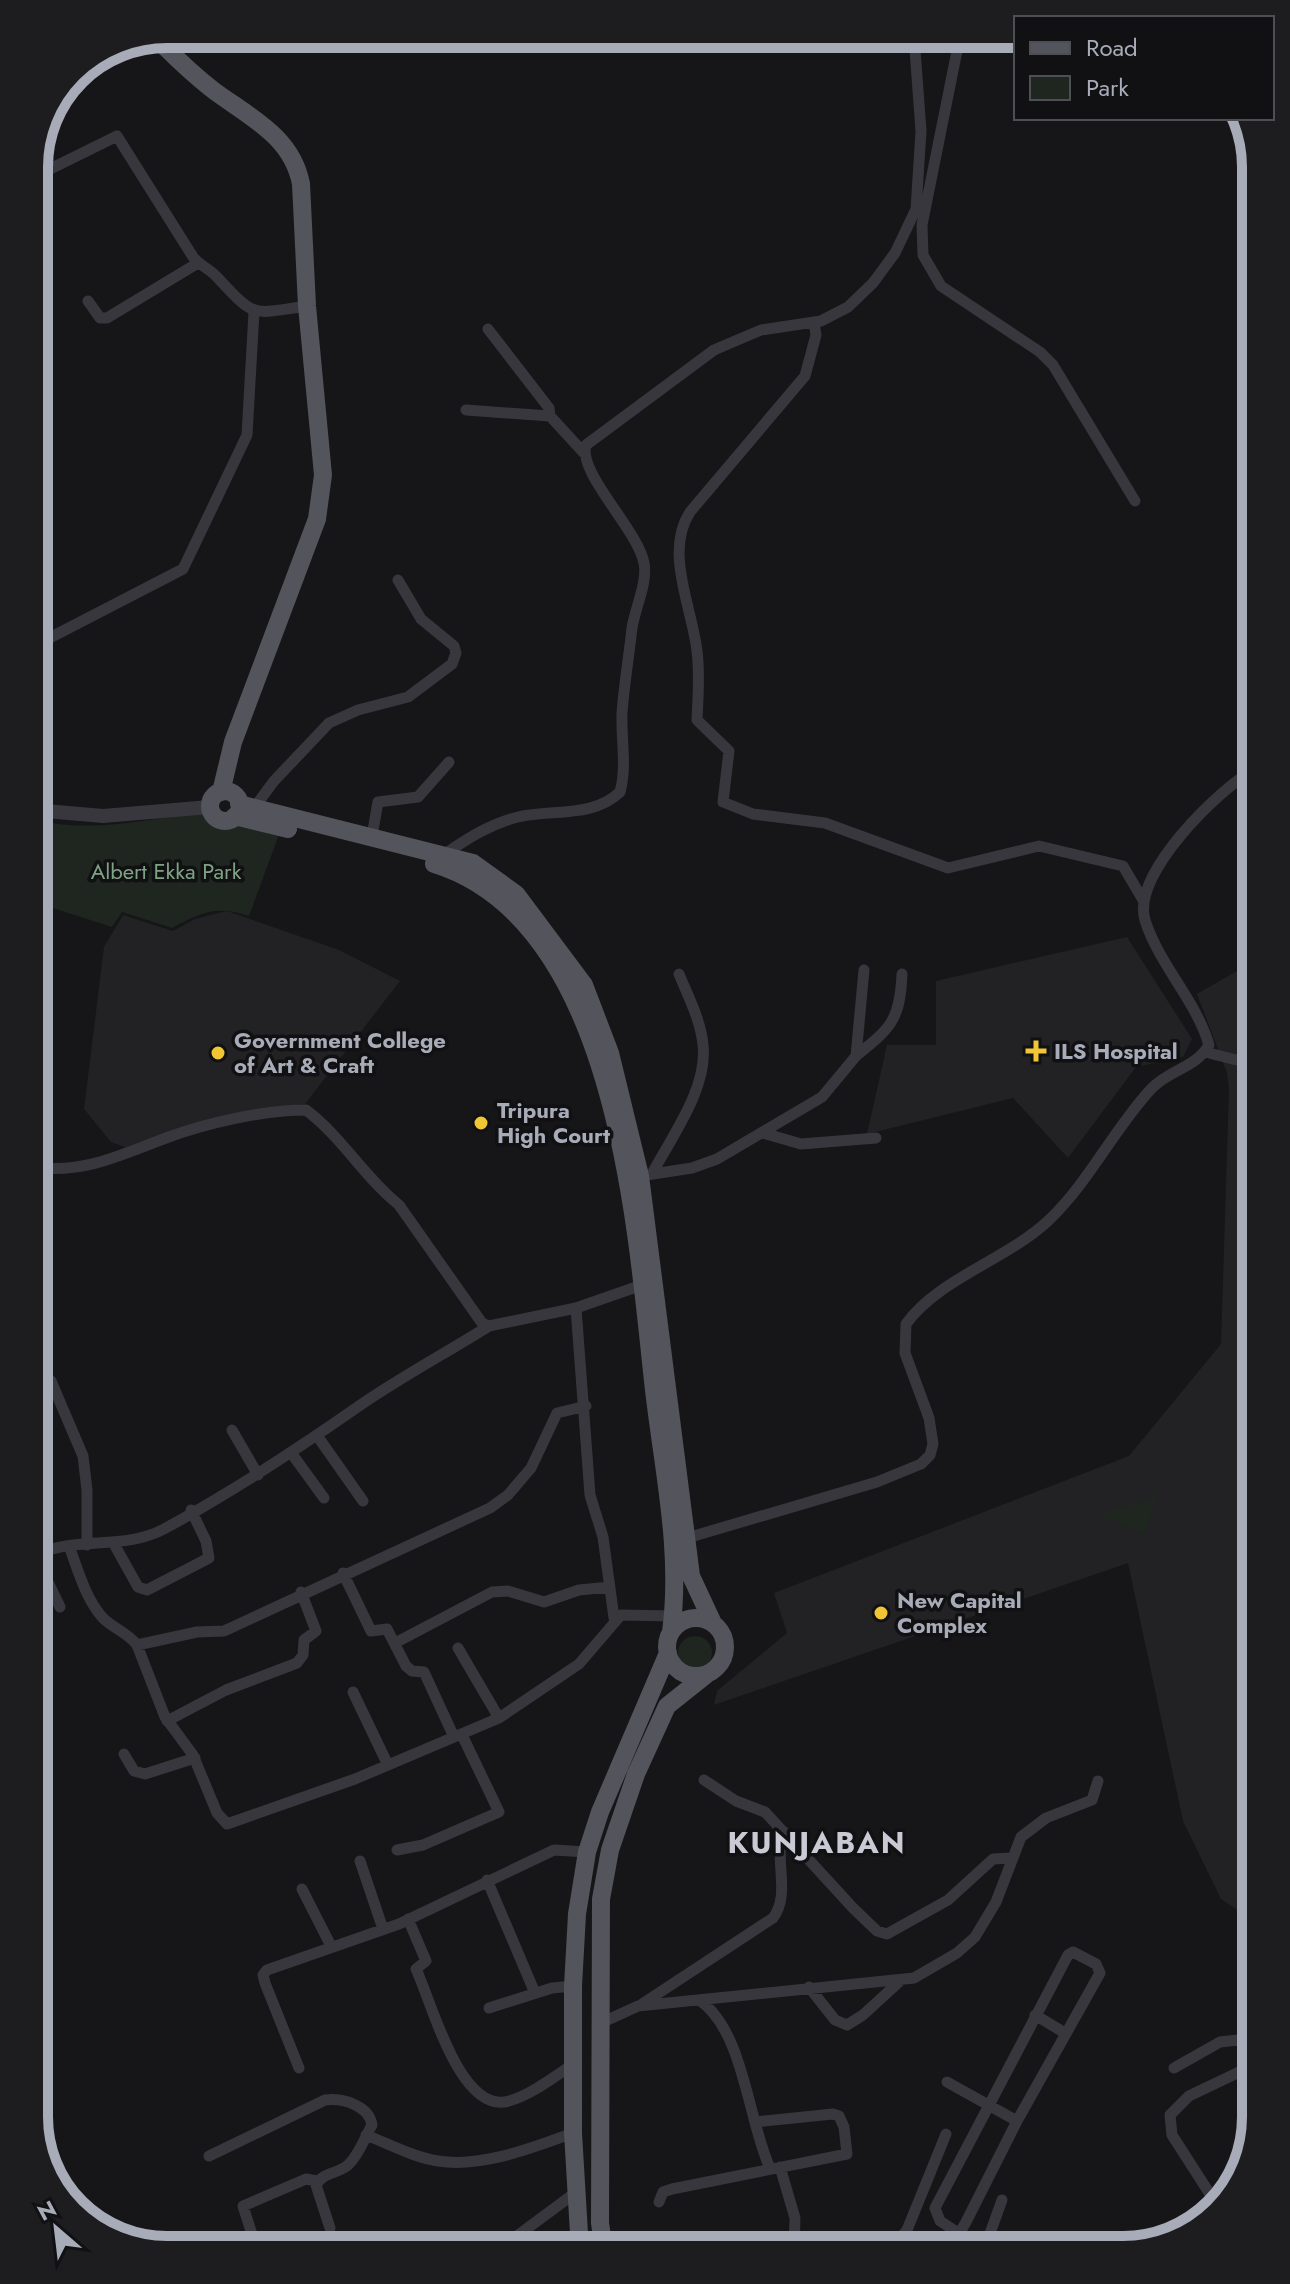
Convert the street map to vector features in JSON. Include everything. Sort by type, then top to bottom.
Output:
[{"type":"main road","points":[[166,48],[209,88],[273,133],[291,154],[301,184],[307,306],[323,475],[317,519],[233,742],[216,799],[217,819],[227,821],[243,809],[445,854],[473,863],[516,894],[584,985],[610,1053],[646,1174],[691,1576],[712,1621],[723,1636],[725,1654],[721,1663],[667,1706],[636,1774],[610,1850],[601,1899],[602,2236]]},
{"type":"main road","points":[[216,799],[235,795],[243,809],[453,870],[489,889],[516,916],[572,993],[589,1034],[628,1175],[676,1580],[668,1653],[600,1812],[587,1852],[577,1914],[573,1986],[573,2133],[579,2236]]},
{"type":"main road","points":[[672,1624],[694,1618],[712,1621]]},
{"type":"main road","points":[[668,1653],[678,1670],[686,1675],[706,1675]]},
{"type":"street","points":[[584,453],[592,438],[714,350],[761,330],[814,323],[848,307],[873,283],[895,253],[916,209],[921,131],[915,48]]},
{"type":"street","points":[[958,48],[922,225],[923,255],[941,286],[1040,352],[1053,365],[1135,501]]},
{"type":"street","points":[[48,170],[117,136],[198,263],[211,270],[240,304],[254,312],[307,306]]},
{"type":"street","points":[[88,301],[100,318],[107,318],[198,263]]},
{"type":"street","points":[[48,639],[183,569],[247,435],[254,312]]},
{"type":"street","points":[[687,1538],[877,1482],[921,1464],[930,1455],[933,1444],[929,1418],[905,1353],[906,1324],[928,1301],[1003,1256],[1052,1218],[1149,1091],[1205,1052],[1209,1045],[1204,1028],[1156,946],[1144,917],[1143,900],[1123,866],[1039,846],[948,868],[825,823],[753,814],[723,802],[729,751],[697,720],[697,651],[682,575],[680,532],[690,512],[805,376],[816,335],[814,323]]},
{"type":"street","points":[[445,854],[489,826],[521,817],[598,807],[620,792],[623,778],[622,713],[633,619],[645,569],[637,543],[584,453],[550,416],[549,408],[488,329]]},
{"type":"street","points":[[466,410],[550,416]]},
{"type":"street","points":[[243,809],[329,723],[358,710],[408,697],[452,664],[456,653],[454,646],[421,619],[398,580]]},
{"type":"street","points":[[372,836],[378,802],[418,797],[449,762]]},
{"type":"street","points":[[1143,900],[1167,852],[1192,822],[1242,777]]},
{"type":"street","points":[[48,811],[91,816],[216,799]]},
{"type":"street","points":[[856,1056],[864,970]]},
{"type":"street","points":[[646,1174],[688,1105],[702,1063],[701,1033],[679,974]]},
{"type":"street","points":[[646,1174],[692,1168],[717,1159],[822,1097],[856,1056],[896,1019],[901,1008],[902,974]]},
{"type":"street","points":[[1205,1052],[1242,1061]]},
{"type":"street","points":[[48,1167],[91,1167],[169,1136],[256,1115],[306,1110],[328,1127],[383,1192],[399,1205],[482,1323],[489,1326]]},
{"type":"street","points":[[763,1133],[801,1144],[876,1138]]},
{"type":"street","points":[[48,1551],[69,1546],[114,1544],[163,1529],[292,1454],[370,1399],[489,1326],[576,1308],[642,1285]]},
{"type":"street","points":[[576,1308],[586,1406],[590,1495],[602,1529],[614,1618]]},
{"type":"street","points":[[48,1379],[83,1456],[87,1490],[87,1545]]},
{"type":"street","points":[[137,1645],[197,1632],[224,1631],[301,1592],[490,1508],[508,1495],[531,1468],[557,1413],[586,1406]]},
{"type":"street","points":[[232,1430],[258,1475]]},
{"type":"street","points":[[318,1437],[363,1501]]},
{"type":"street","points":[[292,1454],[324,1498]]},
{"type":"street","points":[[114,1544],[138,1587],[147,1590],[209,1558],[206,1541],[191,1510]]},
{"type":"street","points":[[69,1546],[90,1598],[102,1617],[122,1629],[137,1645],[167,1721],[195,1758],[217,1813],[227,1824],[355,1779],[499,1718],[579,1664],[614,1618],[621,1615],[672,1624]]},
{"type":"street","points":[[343,1573],[371,1631],[387,1629],[406,1666],[412,1671],[424,1672],[499,1812],[423,1845],[397,1850]]},
{"type":"street","points":[[48,1579],[60,1607]]},
{"type":"street","points":[[395,1643],[492,1592],[508,1591],[544,1602],[579,1590],[610,1587]]},
{"type":"street","points":[[167,1721],[213,1695],[301,1659],[304,1640],[316,1631],[301,1592]]},
{"type":"street","points":[[458,1648],[499,1718]]},
{"type":"street","points":[[353,1692],[387,1763]]},
{"type":"street","points":[[124,1754],[134,1771],[145,1774],[195,1758]]},
{"type":"street","points":[[704,1780],[728,1797],[765,1812],[853,1908],[877,1931],[887,1934],[948,1900],[993,1859],[1011,1858]]},
{"type":"street","points":[[638,2006],[809,1987],[900,1981],[924,1974],[975,1937],[996,1902],[1021,1837],[1034,1825],[1092,1800],[1098,1781]]},
{"type":"street","points":[[601,2023],[638,2006],[773,1918],[782,1899],[778,1855],[783,1831]]},
{"type":"street","points":[[299,2068],[263,1975],[267,1970],[408,1919],[554,1850],[587,1852]]},
{"type":"street","points":[[360,1861],[383,1929]]},
{"type":"street","points":[[487,1880],[535,1993]]},
{"type":"street","points":[[302,1889],[331,1946]]},
{"type":"street","points":[[408,1919],[426,1961],[416,1969],[455,2062],[479,2096],[492,2103],[507,2102],[574,2064]]},
{"type":"street","points":[[1073,1952],[1096,1964],[1100,1973],[1017,2121],[960,2234],[940,2221],[935,2208],[1035,2015],[1069,1954],[1073,1952]]},
{"type":"street","points":[[809,1987],[835,2020],[847,2025],[900,1981]]},
{"type":"street","points":[[489,2008],[535,1993],[573,1986]]},
{"type":"street","points":[[699,2000],[715,2017],[730,2044],[755,2122],[795,2218],[794,2236]]},
{"type":"street","points":[[1035,2015],[1065,2033]]},
{"type":"street","points":[[1174,2068],[1205,2048],[1242,2037]]},
{"type":"street","points":[[1211,2196],[1172,2135],[1170,2115],[1189,2096],[1242,2069]]},
{"type":"street","points":[[947,2082],[1017,2121]]},
{"type":"street","points":[[209,2156],[325,2100],[341,2098],[369,2115],[372,2125],[348,2165],[317,2181],[306,2179],[243,2206],[253,2236]]},
{"type":"street","points":[[659,2202],[659,2196],[672,2189],[846,2155],[841,2119],[833,2114],[755,2122]]},
{"type":"street","points":[[366,2135],[425,2157],[459,2162],[520,2150],[573,2133]]},
{"type":"street","points":[[902,2236],[946,2134]]},
{"type":"street","points":[[317,2181],[330,2228]]},
{"type":"street","points":[[517,2236],[575,2193]]},
{"type":"street","points":[[989,2236],[1002,2200]]},
{"type":"shaded area","name":"Government College of Art & Craft","points":[[227,911],[339,950],[400,981],[305,1104],[235,1114],[127,1148],[111,1142],[84,1109],[104,947],[123,915],[173,931],[195,919]]},
{"type":"shaded area","name":"ILS Hospital","points":[[1127,937],[1192,1039],[1183,1057],[1136,1067],[1068,1158],[1013,1098],[867,1134],[887,1045],[936,1045],[936,981]]},
{"type":"shaded area","name":"New Capital Complex","points":[[1242,968],[1242,1913],[1221,1899],[1183,1821],[1128,1563],[714,1705],[717,1691],[787,1633],[774,1593],[1129,1456],[1221,1344],[1229,1089],[1227,1073],[1197,994]]},
{"type":"green space","name":"Albert Ekka Park","points":[[196,812],[225,812],[281,829],[249,916],[227,911],[209,912],[172,928],[122,912],[112,927],[48,906],[48,823],[95,825]]},
{"type":"green space","points":[[1157,1496],[1146,1535],[1099,1515]]},
{"type":"green space","points":[[695,1636],[707,1641],[712,1653],[707,1665],[695,1670],[683,1665],[678,1653],[683,1641]]},
{"type":"place","name":"ILS Hospital","points":[[1036,1051]]},
{"type":"place","name":"Government College of Art & Craft","points":[[218,1053]]},
{"type":"place","name":"Tripura High Court","points":[[481,1123]]},
{"type":"place","name":"New Capital Complex","points":[[881,1613]]},
{"type":"district","name":"KUNJABAN","points":[[817,1843]]}]
